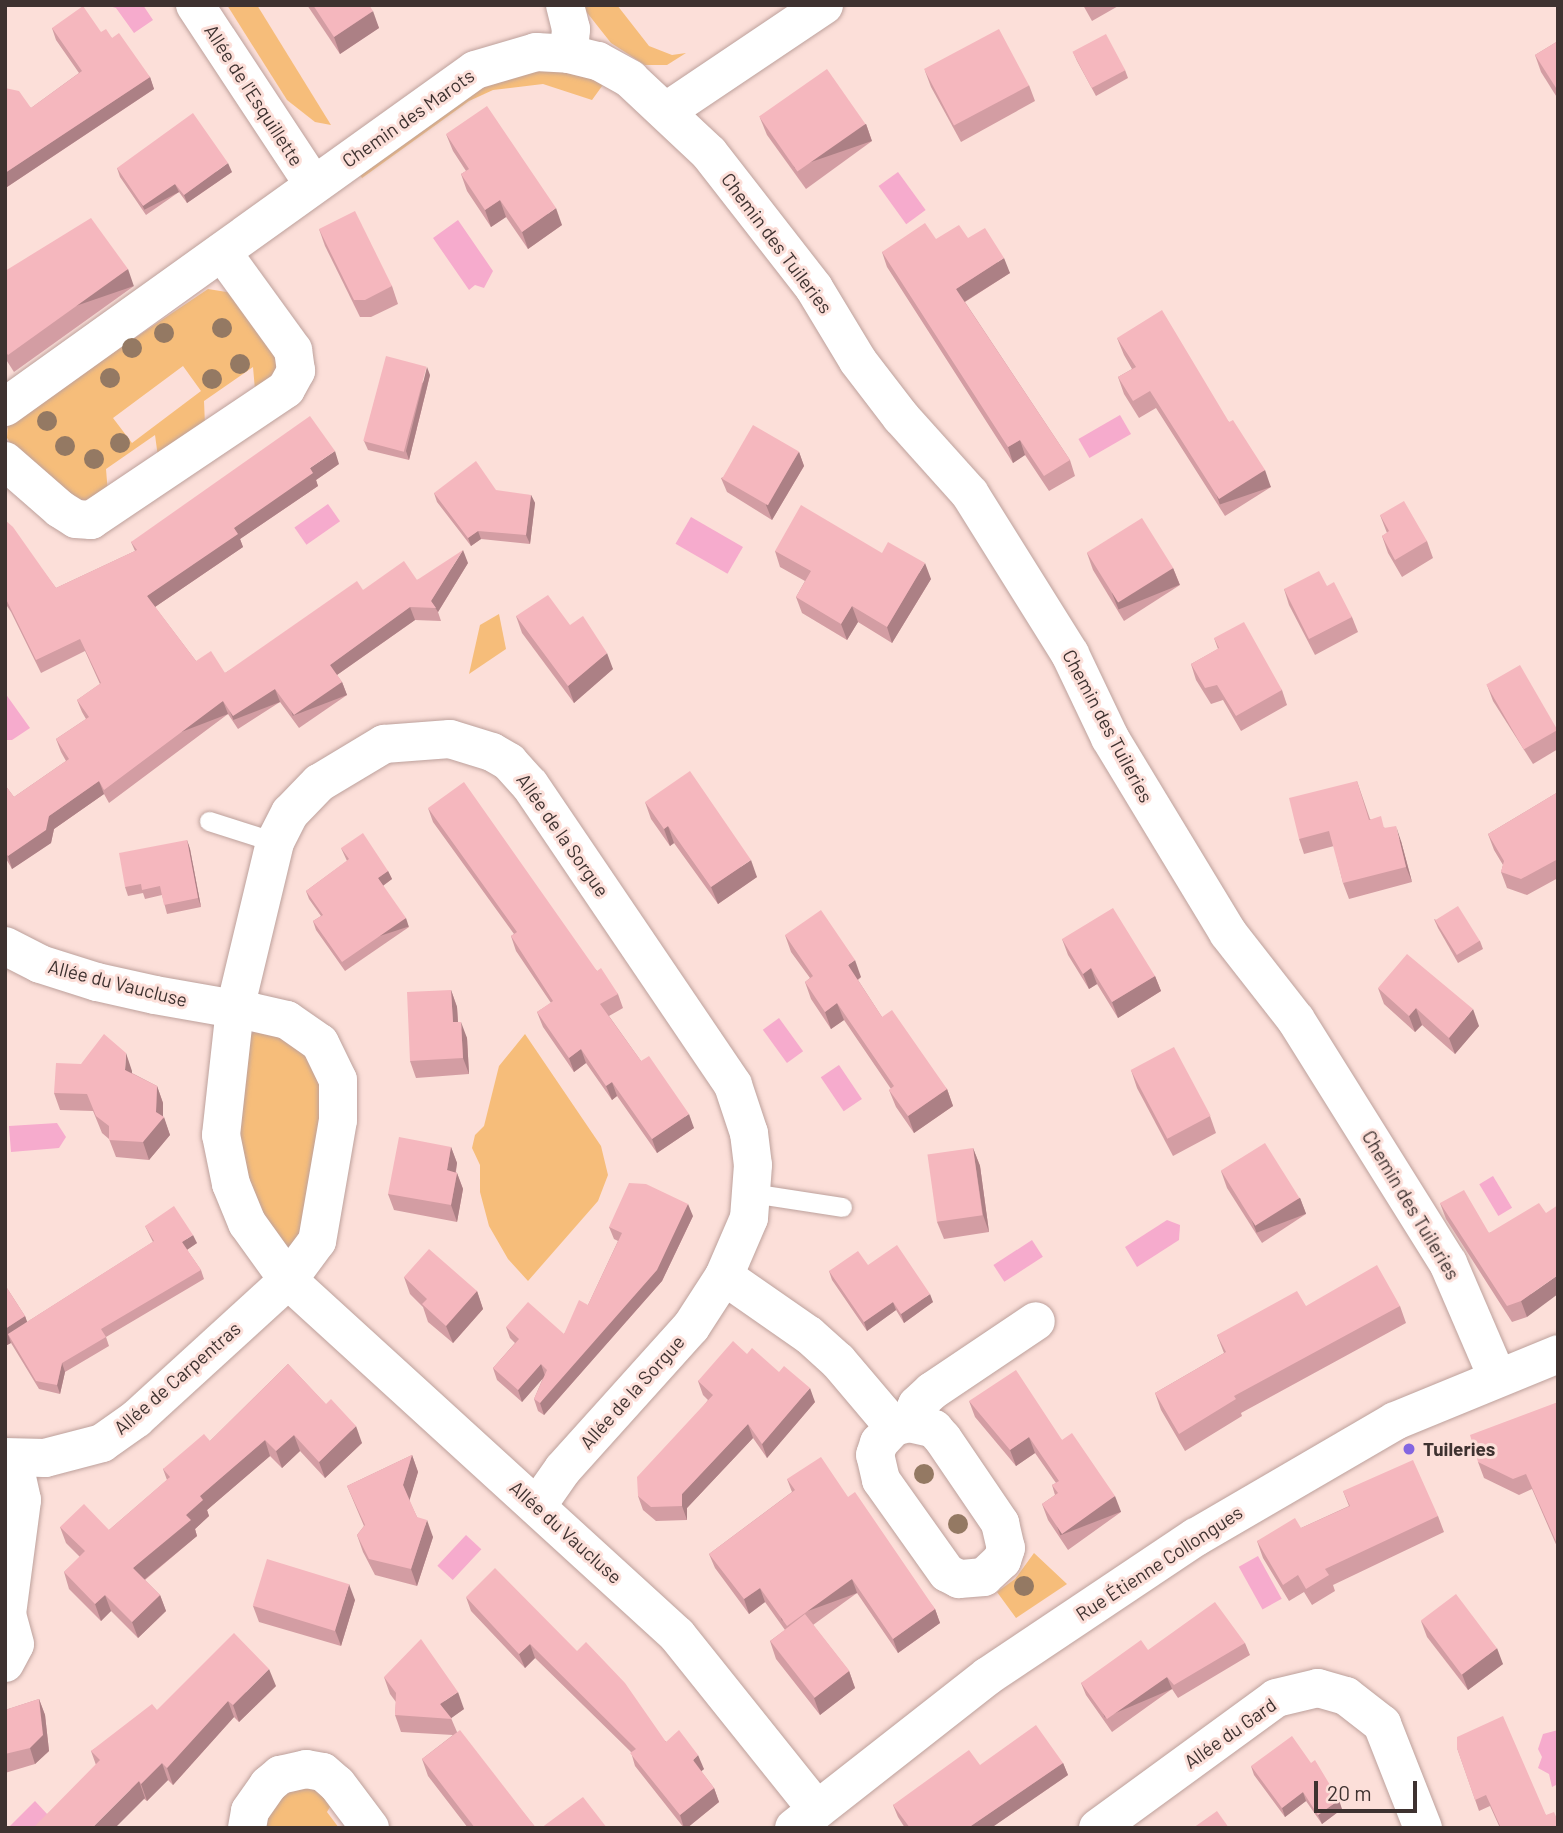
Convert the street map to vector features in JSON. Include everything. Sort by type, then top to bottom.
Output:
[{"type":"street","name":"Allée de l'Esquillette","points":[[195,5],[313,184]]},
{"type":"street","points":[[565,5],[571,29],[569,54]]},
{"type":"street","points":[[668,110],[824,5]]},
{"type":"street","name":"Chemin des Marots","points":[[5,407],[313,184],[475,71],[526,54],[569,54],[598,61],[630,79],[668,110]]},
{"type":"street","name":"Chemin des Tuileries","points":[[668,110],[709,153],[814,288],[858,361],[901,417],[970,494],[1070,654],[1110,738],[1228,933],[1296,1020],[1448,1263],[1497,1377]]},
{"type":"street","points":[[5,461],[65,512],[91,520],[286,389],[296,371],[293,350],[222,252]]},
{"type":"street","name":"Allée de la Sorgue","points":[[234,1009],[275,842],[290,813],[318,783],[384,744],[450,739],[509,762],[530,785],[733,1085],[749,1133],[752,1193],[749,1218],[724,1276],[691,1327],[563,1469],[537,1506]]},
{"type":"street","name":"Allée du Vaucluse","points":[[5,946],[68,974],[287,1020],[310,1034],[327,1054],[338,1080],[338,1120],[323,1221],[312,1252],[288,1280]]},
{"type":"street","name":"Allée du Vaucluse","points":[[234,1009],[221,1111],[225,1163],[247,1223],[288,1280],[677,1635],[806,1819]]},
{"type":"street","points":[[724,1276],[809,1335],[877,1404],[902,1425],[932,1391],[1037,1321]]},
{"type":"street","name":"Allée de Carpentras","points":[[5,1663],[15,1644],[7,1614],[22,1500],[8,1465],[77,1452],[102,1443],[136,1419],[288,1280]]},
{"type":"street","name":"Rue Étienne Collongues","points":[[806,1819],[988,1676],[1196,1537],[1342,1448],[1497,1377],[1558,1354]]},
{"type":"street","name":"Allée du Gard","points":[[1098,1828],[1276,1699],[1318,1688],[1346,1696],[1376,1716],[1423,1828]]},
{"type":"street","points":[[247,1828],[250,1811],[268,1785],[280,1775],[306,1769],[329,1776],[370,1828]]},
{"type":"lane","points":[[209,821],[275,842]]},
{"type":"lane","points":[[752,1193],[842,1207]]},
{"type":"shaded area","points":[[106,5],[143,5],[153,20],[134,33],[116,8]]},
{"type":"shaded area","points":[[227,5],[257,5],[331,125],[315,122],[287,100]]},
{"type":"shaded area","points":[[581,5],[617,5],[649,46],[672,55],[686,53],[667,65],[645,65],[611,43]]},
{"type":"shaded area","points":[[542,67],[605,82],[592,100],[543,84],[493,90],[469,101],[362,178],[358,172],[471,92]]},
{"type":"shaded area","points":[[898,172],[926,210],[906,224],[879,186]]},
{"type":"shaded area","points":[[458,220],[493,271],[484,288],[475,285],[469,290],[433,238]]},
{"type":"shaded area","points":[[208,289],[239,294],[288,363],[255,390],[253,367],[204,401],[205,425],[158,457],[155,435],[106,469],[108,494],[97,505],[72,499],[13,447],[7,438],[8,423]],"holes":[[[183,366],[201,391],[132,443],[113,418]]]},
{"type":"shaded area","points":[[1120,415],[1131,434],[1089,458],[1078,439]]},
{"type":"shaded area","points":[[328,504],[340,521],[306,545],[294,528]]},
{"type":"shaded area","points":[[691,517],[743,547],[727,574],[676,544]]},
{"type":"shaded area","points":[[499,614],[506,649],[469,674],[480,625]]},
{"type":"shaded area","points":[[5,693],[30,728],[12,740],[5,740]]},
{"type":"shaded area","points":[[779,1018],[803,1051],[787,1063],[763,1030]]},
{"type":"shaded area","points":[[262,1026],[289,1034],[325,1078],[304,1236],[286,1251],[236,1173],[248,1036]]},
{"type":"shaded area","points":[[525,1034],[601,1146],[608,1175],[598,1201],[528,1281],[508,1259],[489,1226],[480,1192],[480,1165],[472,1148],[475,1135],[484,1126],[499,1066]]},
{"type":"shaded area","points":[[839,1065],[862,1099],[844,1111],[821,1077]]},
{"type":"shaded area","points":[[57,1123],[66,1137],[59,1148],[11,1152],[9,1126]]},
{"type":"shaded area","points":[[1493,1176],[1512,1208],[1498,1216],[1479,1184]]},
{"type":"shaded area","points":[[1167,1220],[1180,1225],[1179,1240],[1137,1267],[1125,1247]]},
{"type":"shaded area","points":[[1032,1240],[1043,1257],[1004,1282],[993,1265]]},
{"type":"shaded area","points":[[466,1535],[481,1549],[453,1580],[437,1566]]},
{"type":"shaded area","points":[[1034,1553],[1067,1584],[1016,1618],[997,1592],[1015,1579]]},
{"type":"shaded area","points":[[1258,1556],[1282,1599],[1263,1610],[1239,1567]]},
{"type":"shaded area","points":[[1558,1730],[1558,1784],[1552,1787],[1549,1774],[1538,1768],[1542,1757],[1538,1749],[1543,1734]]},
{"type":"shaded area","points":[[307,1782],[334,1800],[327,1812],[339,1828],[260,1828],[272,1796]]},
{"type":"shaded area","points":[[35,1801],[49,1816],[37,1828],[9,1827]]},
{"type":"building","points":[[313,5],[369,5],[373,11],[334,37]]},
{"type":"building","points":[[83,6],[101,32],[106,29],[112,38],[119,33],[150,77],[5,173],[5,88],[19,91],[31,108],[82,71],[52,28]]},
{"type":"building","points":[[999,29],[1029,86],[954,125],[924,69]]},
{"type":"building","points":[[1106,34],[1125,70],[1092,88],[1072,52]]},
{"type":"building","points":[[1558,41],[1558,91],[1535,55]]},
{"type":"building","points":[[827,69],[865,124],[797,171],[759,117]]},
{"type":"building","points":[[487,106],[556,208],[522,232],[500,200],[485,210],[461,174],[469,169],[446,134]]},
{"type":"building","points":[[193,113],[228,163],[184,195],[175,184],[143,206],[117,168]]},
{"type":"building","points":[[355,211],[392,286],[365,300],[354,300],[319,229]]},
{"type":"building","points":[[91,218],[128,269],[8,355],[5,351],[5,271]]},
{"type":"building","points":[[925,223],[936,239],[959,225],[968,238],[985,228],[1004,258],[956,289],[1070,460],[1044,476],[1020,440],[1008,447],[882,252]]},
{"type":"building","points":[[1162,310],[1229,422],[1233,420],[1265,470],[1219,499],[1150,391],[1133,401],[1118,377],[1136,367],[1117,338]]},
{"type":"building","points":[[386,356],[427,367],[404,452],[363,441]]},
{"type":"building","points":[[310,416],[335,451],[310,468],[313,473],[234,528],[238,534],[147,596],[196,661],[211,651],[225,673],[357,581],[363,590],[404,561],[417,580],[463,550],[431,601],[436,608],[410,607],[330,665],[342,682],[294,715],[275,689],[233,716],[223,701],[104,790],[99,781],[49,816],[46,830],[8,856],[5,852],[5,785],[14,797],[69,759],[56,739],[89,717],[77,700],[101,683],[80,639],[36,660],[5,597],[5,520],[13,527],[56,588],[137,550],[131,542]]},
{"type":"building","points":[[753,425],[799,452],[768,505],[722,479]]},
{"type":"building","points":[[476,461],[496,490],[531,495],[526,535],[478,531],[468,538],[434,493]]},
{"type":"building","points":[[1404,501],[1427,541],[1395,560],[1382,536],[1389,531],[1380,515]]},
{"type":"building","points":[[801,505],[882,553],[888,542],[925,563],[887,627],[852,606],[841,624],[796,597],[811,571],[775,551]]},
{"type":"building","points":[[1142,518],[1173,568],[1118,602],[1087,552]]},
{"type":"building","points":[[1319,571],[1327,586],[1334,582],[1352,617],[1309,639],[1284,589]]},
{"type":"building","points":[[548,595],[570,625],[583,616],[607,653],[568,686],[516,616]]},
{"type":"building","points":[[1244,622],[1282,690],[1236,716],[1217,685],[1205,688],[1191,664],[1219,648],[1214,638]]},
{"type":"building","points":[[1520,665],[1558,730],[1524,749],[1486,684]]},
{"type":"building","points":[[690,771],[751,860],[711,887],[668,826],[664,829],[645,802]]},
{"type":"building","points":[[1357,781],[1369,820],[1381,816],[1384,828],[1396,826],[1406,867],[1343,883],[1329,831],[1299,839],[1289,798]]},
{"type":"building","points":[[464,782],[597,971],[601,968],[618,994],[600,1004],[641,1061],[649,1056],[689,1114],[652,1139],[612,1082],[606,1086],[581,1049],[569,1058],[537,1012],[553,1001],[511,936],[517,932],[428,808]]},
{"type":"building","points":[[1558,792],[1558,859],[1521,879],[1501,872],[1504,861],[1488,834]]},
{"type":"building","points":[[363,833],[388,871],[378,878],[406,918],[342,962],[313,921],[323,915],[306,891],[349,859],[341,848]]},
{"type":"building","points":[[187,840],[198,898],[164,905],[160,886],[142,890],[141,884],[125,887],[119,853]]},
{"type":"building","points":[[1458,906],[1480,941],[1457,955],[1435,920]]},
{"type":"building","points":[[1113,908],[1155,976],[1112,1002],[1091,968],[1083,974],[1062,939]]},
{"type":"building","points":[[821,910],[855,960],[848,965],[882,1017],[892,1010],[947,1089],[908,1116],[889,1090],[894,1086],[837,1003],[825,1012],[805,982],[813,976],[785,935]]},
{"type":"building","points":[[1407,954],[1473,1009],[1449,1038],[1416,1008],[1409,1016],[1378,988]]},
{"type":"building","points":[[451,990],[453,1022],[461,1022],[463,1058],[410,1061],[407,992]]},
{"type":"building","points":[[104,1034],[126,1053],[125,1070],[157,1086],[156,1112],[164,1117],[143,1142],[109,1140],[109,1126],[96,1116],[87,1094],[54,1093],[56,1063],[81,1064]]},
{"type":"building","points":[[1174,1047],[1211,1116],[1167,1139],[1131,1070]]},
{"type":"building","points":[[399,1137],[451,1147],[447,1170],[457,1173],[451,1205],[388,1194]]},
{"type":"building","points":[[1265,1143],[1299,1198],[1255,1226],[1221,1171]]},
{"type":"building","points":[[973,1148],[982,1215],[937,1222],[927,1154]]},
{"type":"building","points":[[629,1183],[646,1184],[688,1204],[657,1270],[540,1403],[534,1399],[547,1370],[541,1364],[518,1390],[493,1368],[519,1339],[506,1327],[528,1302],[564,1334],[579,1300],[588,1305],[622,1233],[609,1227]]},
{"type":"building","points":[[1464,1190],[1489,1233],[1539,1203],[1546,1213],[1558,1205],[1558,1275],[1521,1301],[1507,1306],[1440,1203]]},
{"type":"building","points":[[174,1206],[193,1235],[182,1242],[201,1270],[101,1329],[106,1337],[62,1363],[57,1385],[36,1381],[8,1334],[154,1241],[145,1226]]},
{"type":"building","points":[[897,1245],[930,1294],[901,1314],[893,1302],[864,1322],[829,1271],[858,1251],[868,1265]]},
{"type":"building","points":[[429,1249],[477,1291],[446,1326],[422,1304],[427,1299],[404,1277]]},
{"type":"building","points":[[1377,1265],[1400,1306],[1234,1396],[1236,1399],[1179,1434],[1155,1393],[1226,1352],[1217,1335],[1297,1291],[1306,1306]]},
{"type":"building","points":[[5,1285],[25,1316],[5,1329]]},
{"type":"building","points":[[733,1341],[747,1354],[752,1348],[779,1372],[784,1366],[810,1388],[762,1444],[748,1424],[682,1494],[682,1506],[651,1507],[638,1496],[637,1477],[713,1395],[698,1381]]},
{"type":"building","points":[[288,1364],[326,1404],[331,1399],[356,1426],[319,1462],[294,1435],[276,1451],[265,1440],[200,1496],[203,1500],[186,1515],[191,1520],[133,1568],[160,1595],[132,1622],[105,1595],[95,1604],[64,1572],[85,1551],[60,1527],[84,1504],[109,1530],[170,1477],[163,1469],[204,1434],[210,1441]]},
{"type":"building","points":[[1016,1370],[1062,1440],[1072,1433],[1115,1496],[1062,1534],[1042,1504],[1058,1493],[1052,1485],[1059,1481],[1029,1437],[1010,1450],[969,1401]]},
{"type":"building","points":[[1558,1402],[1558,1546],[1526,1474],[1513,1479],[1478,1462],[1470,1435]]},
{"type":"building","points":[[412,1455],[403,1485],[417,1517],[427,1520],[411,1569],[369,1559],[357,1535],[365,1525],[347,1486]]},
{"type":"building","points":[[821,1457],[848,1497],[855,1492],[935,1609],[893,1639],[852,1579],[787,1626],[760,1588],[744,1599],[709,1554],[795,1490],[787,1479]]},
{"type":"building","points":[[1413,1460],[1438,1516],[1325,1569],[1329,1575],[1306,1589],[1298,1575],[1283,1585],[1257,1541],[1295,1518],[1301,1528],[1350,1506],[1343,1491]]},
{"type":"building","points":[[267,1559],[349,1584],[335,1631],[253,1606]]},
{"type":"building","points":[[495,1568],[577,1651],[586,1642],[625,1683],[666,1742],[679,1730],[698,1755],[693,1760],[714,1788],[680,1815],[630,1753],[636,1749],[530,1644],[519,1654],[466,1597]]},
{"type":"building","points":[[1456,1594],[1497,1648],[1462,1675],[1421,1620]]},
{"type":"building","points":[[1215,1602],[1245,1643],[1174,1685],[1167,1677],[1107,1719],[1081,1683],[1141,1640],[1148,1650]]},
{"type":"building","points":[[805,1614],[849,1671],[815,1698],[770,1641]]},
{"type":"building","points":[[234,1633],[269,1669],[233,1705],[228,1701],[167,1768],[162,1763],[141,1784],[139,1781],[92,1828],[33,1828],[100,1760],[91,1751],[152,1704],[157,1710]]},
{"type":"building","points":[[421,1639],[458,1692],[440,1704],[452,1719],[395,1715],[396,1693],[384,1677]]},
{"type":"building","points":[[39,1699],[43,1735],[30,1748],[5,1754],[5,1710]]},
{"type":"building","points":[[1503,1716],[1546,1815],[1554,1812],[1558,1828],[1501,1828],[1486,1795],[1475,1800],[1457,1748],[1457,1737]]},
{"type":"building","points":[[1036,1725],[1063,1763],[968,1828],[910,1828],[893,1805],[969,1750],[980,1765]]},
{"type":"building","points":[[460,1730],[536,1828],[475,1828],[422,1759]]},
{"type":"building","points":[[1292,1736],[1311,1763],[1315,1760],[1339,1800],[1318,1815],[1303,1792],[1282,1808],[1251,1766]]},
{"type":"building","points":[[583,1797],[607,1828],[541,1828]]},
{"type":"building","points":[[1217,1811],[1229,1828],[1193,1828]]},
{"type":"place","name":"Tuileries","points":[[1409,1449]]}]
